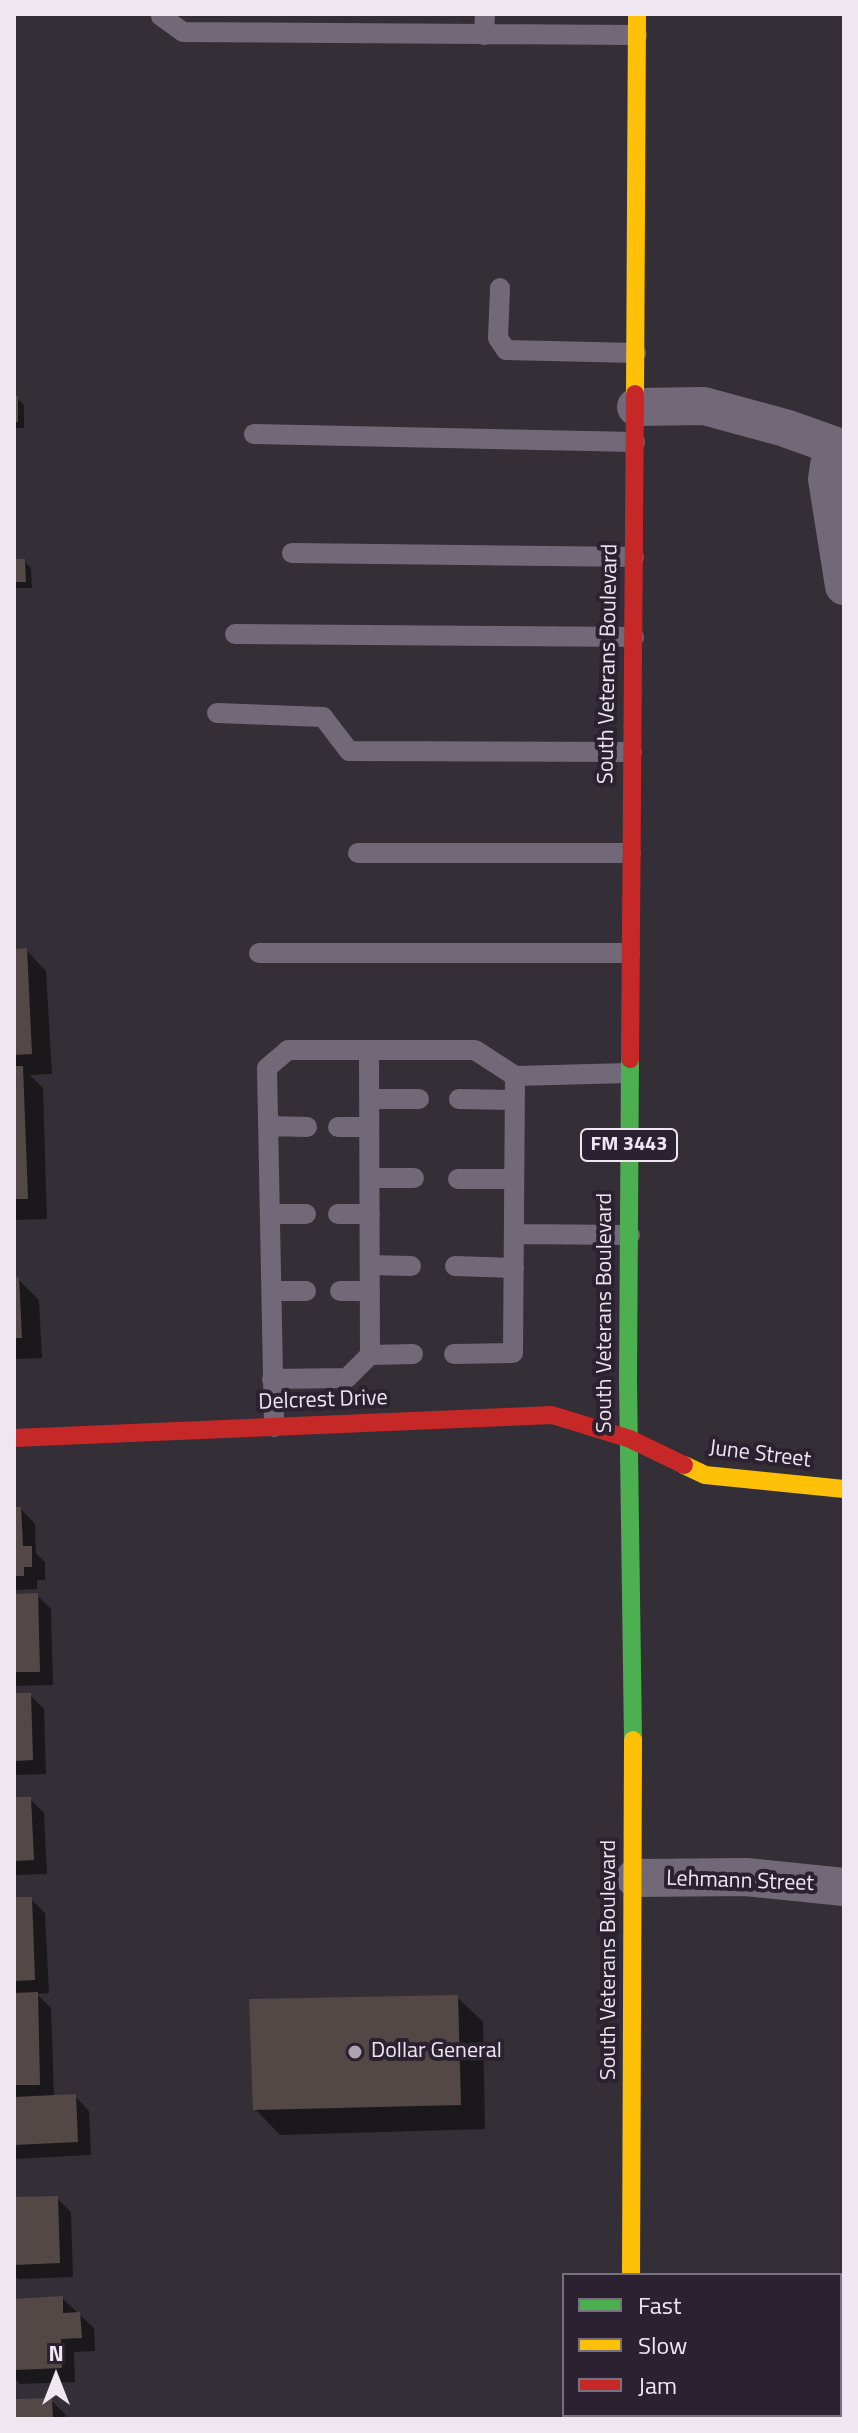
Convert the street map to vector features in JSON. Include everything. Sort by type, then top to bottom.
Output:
[{"type":"main road","name":"South Veterans Boulevard","points":[[631,2273],[635,1878],[629,1073],[637,24]]},
{"type":"main road","name":"Delcrest Drive","points":[[14,1438],[552,1415],[630,1439]]},
{"type":"main road","name":"June Street","points":[[630,1439],[705,1475],[844,1489]]},
{"type":"street","points":[[635,425],[704,406],[785,428],[838,448],[827,479],[844,586]]},
{"type":"street","name":"Lehmann Street","points":[[635,1878],[746,1877],[844,1887]]},
{"type":"lane","points":[[161,14],[183,32],[484,24],[637,24]]},
{"type":"lane","points":[[500,288],[498,338],[506,350],[636,353]]},
{"type":"lane","points":[[254,434],[635,425]]},
{"type":"lane","points":[[292,553],[634,557]]},
{"type":"lane","points":[[235,634],[634,637]]},
{"type":"lane","points":[[217,713],[323,717],[349,751],[632,752]]},
{"type":"lane","points":[[358,853],[631,853]]},
{"type":"lane","points":[[259,953],[630,953]]},
{"type":"lane","points":[[274,1427],[267,1068],[288,1050],[475,1050],[515,1076],[629,1073]]},
{"type":"lane","points":[[369,1050],[370,1355]]},
{"type":"lane","points":[[454,1354],[513,1353],[515,1076]]},
{"type":"lane","points":[[369,1099],[419,1099]]},
{"type":"lane","points":[[459,1099],[514,1100]]},
{"type":"lane","points":[[268,1126],[307,1127]]},
{"type":"lane","points":[[338,1127],[369,1127]]},
{"type":"lane","points":[[370,1178],[414,1178]]},
{"type":"lane","points":[[458,1179],[514,1179]]},
{"type":"lane","points":[[270,1214],[306,1214]]},
{"type":"lane","points":[[338,1214],[370,1214]]},
{"type":"lane","points":[[514,1234],[630,1235]]},
{"type":"lane","points":[[370,1265],[411,1266]]},
{"type":"lane","points":[[455,1266],[514,1268]]},
{"type":"lane","points":[[271,1291],[306,1291]]},
{"type":"lane","points":[[340,1291],[370,1291]]},
{"type":"lane","points":[[272,1379],[347,1378],[370,1355],[413,1354]]},
{"type":"building","points":[[14,396],[18,396],[18,422],[14,422]]},
{"type":"building","points":[[14,559],[25,559],[26,582],[14,582]]},
{"type":"building","points":[[27,948],[32,1054],[14,1055],[14,949]]},
{"type":"building","points":[[14,1066],[23,1066],[28,1199],[14,1199]]},
{"type":"building","points":[[19,1277],[22,1338],[14,1338],[14,1278]]},
{"type":"building","points":[[14,1507],[21,1507],[23,1546],[32,1546],[32,1567],[24,1567],[24,1576],[14,1576]]},
{"type":"building","points":[[38,1593],[40,1672],[14,1672],[14,1594]]},
{"type":"building","points":[[14,1693],[31,1693],[33,1760],[14,1761]]},
{"type":"building","points":[[14,1797],[31,1797],[34,1860],[14,1861]]},
{"type":"building","points":[[14,1897],[32,1897],[35,1980],[14,1981]]},
{"type":"building","points":[[38,1992],[40,2085],[14,2085],[14,1993]]},
{"type":"building","name":"Dollar General","points":[[458,1995],[461,2105],[253,2110],[249,1999]]},
{"type":"building","points":[[76,2094],[78,2142],[14,2145],[14,2097]]},
{"type":"building","points":[[58,2196],[60,2263],[14,2265],[14,2197]]},
{"type":"building","points":[[63,2296],[63,2313],[80,2312],[82,2338],[61,2339],[62,2368],[14,2370],[14,2299]]},
{"type":"building","points":[[52,2398],[53,2419],[14,2419],[14,2399]]},
{"type":"traffic: fast","points":[[630,1059],[628,1381],[633,1740]]},
{"type":"traffic: slow","points":[[635,394],[637,14]]},
{"type":"traffic: slow","points":[[684,1465],[705,1475],[844,1489]]},
{"type":"traffic: slow","points":[[631,2273],[633,1740]]},
{"type":"traffic: jam","points":[[630,1059],[635,394]]},
{"type":"traffic: jam","points":[[14,1438],[552,1415],[630,1439],[684,1465]]},
{"type":"place","name":"Dollar General","points":[[355,2052]]}]
